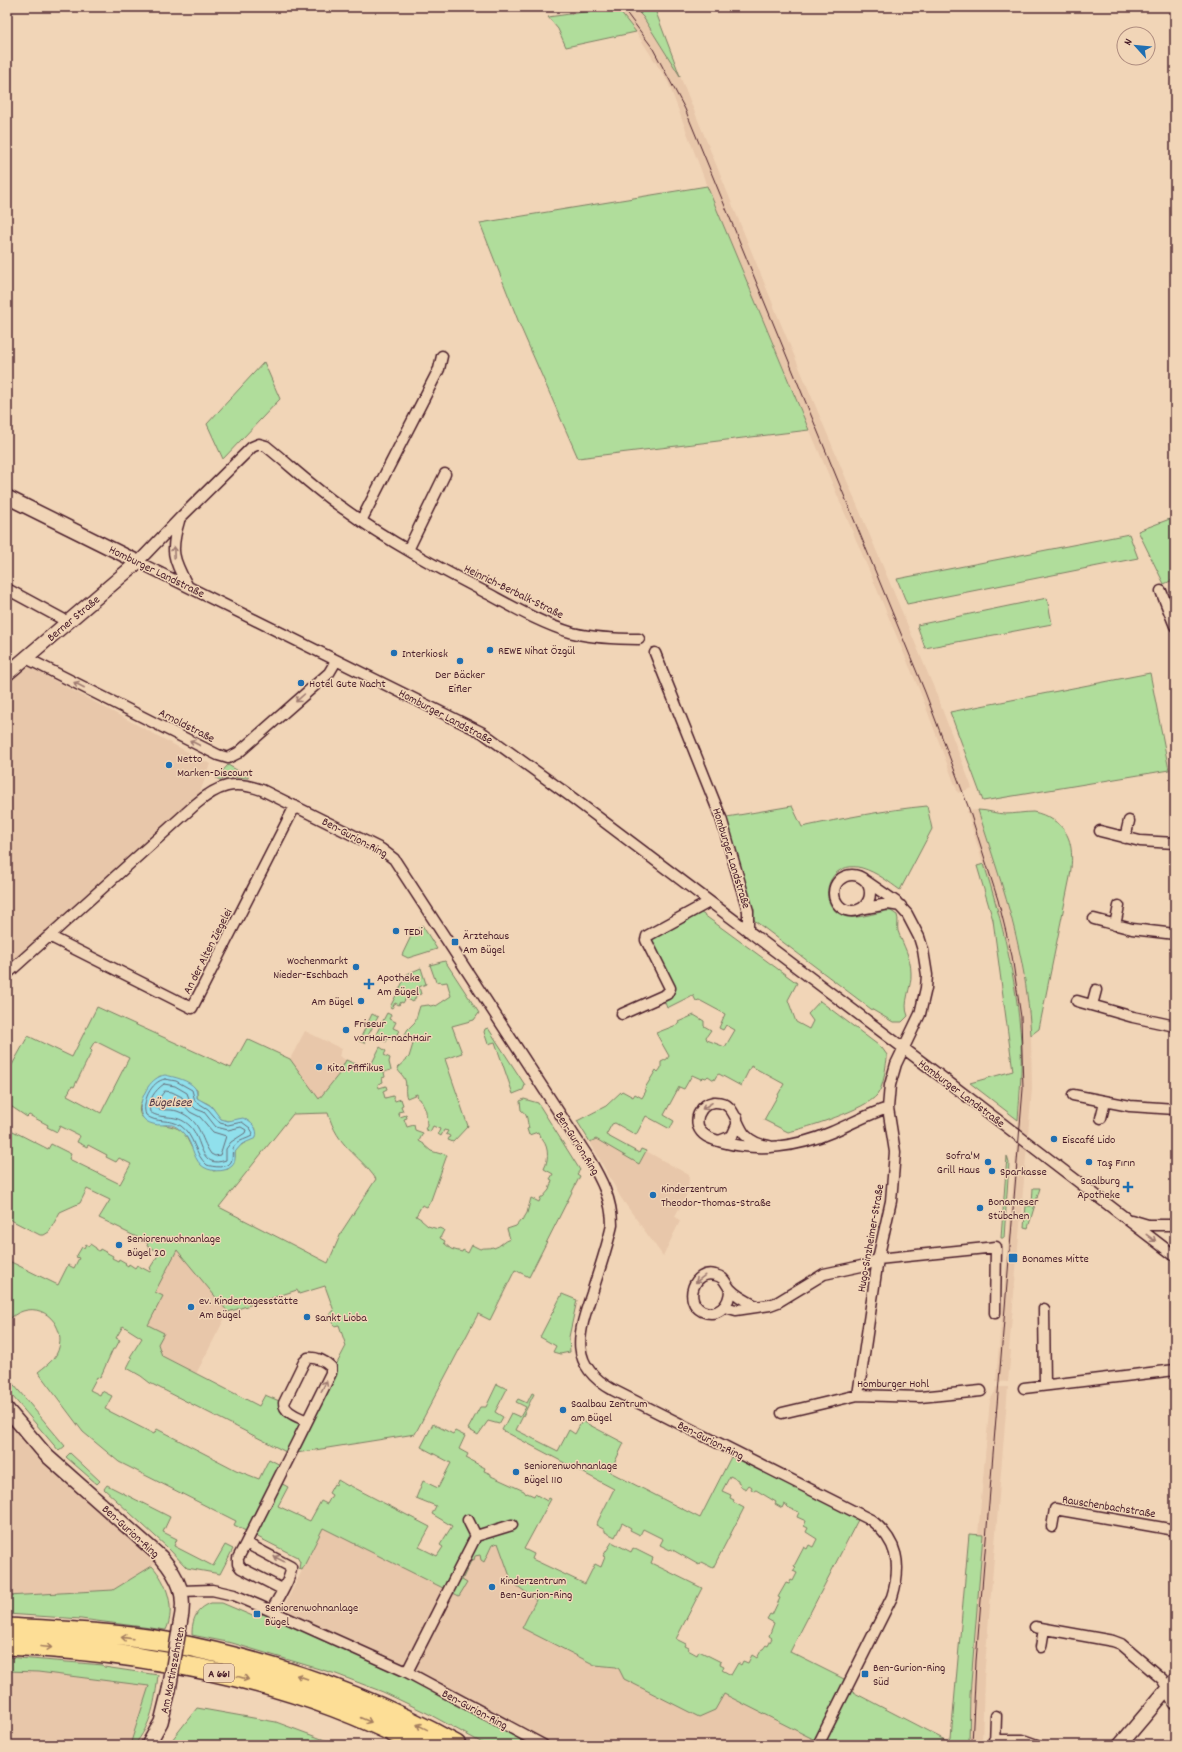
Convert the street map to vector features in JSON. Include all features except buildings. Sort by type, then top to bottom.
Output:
[{"type":"highway","name":"A 661","points":[[7,1628],[98,1634],[166,1642],[246,1661],[346,1692],[390,1711],[456,1745]]},
{"type":"highway","name":"A 661","points":[[7,1646],[92,1651],[156,1660],[240,1677],[334,1707],[420,1745]]},
{"type":"street","points":[[361,521],[438,369],[442,356]]},
{"type":"street","name":"Heinrich-Berbalk-Straße","points":[[138,562],[252,447],[259,444],[266,446],[328,498],[361,521],[408,550],[504,602],[556,627],[593,637],[639,639]]},
{"type":"street","points":[[408,550],[445,474]]},
{"type":"street","name":"Homburger Landstraße","points":[[7,497],[483,733],[570,796],[1175,1256]]},
{"type":"street","name":"Heinrich-Berbalk-Straße","points":[[181,517],[174,538],[174,558],[187,585]]},
{"type":"street","name":"Berner Straße","points":[[7,674],[138,562]]},
{"type":"street","points":[[7,588],[68,622]]},
{"type":"street","points":[[1162,591],[1175,626]]},
{"type":"street","name":"Homburger Landstraße","points":[[655,653],[721,818],[748,910],[748,931]]},
{"type":"street","name":"Arnoldstraße","points":[[26,658],[218,755],[228,758],[238,753],[324,678],[329,673],[336,660]]},
{"type":"street","name":"Ben-Gurion-Ring","points":[[7,974],[209,793],[220,787],[231,784],[243,784],[262,790],[381,849],[394,859],[574,1135],[600,1178],[610,1201],[612,1225],[584,1316],[580,1341],[581,1354],[586,1366],[593,1376],[601,1384],[871,1520],[886,1534],[892,1544],[896,1555],[897,1569],[896,1584],[892,1597],[818,1745]]},
{"type":"street","name":"An der Alten Ziegelei","points":[[49,936],[192,1008],[295,806]]},
{"type":"street","points":[[1126,838],[1129,821]]},
{"type":"street","points":[[1100,831],[1140,841],[1175,843]]},
{"type":"street","name":"Hugo-Sinzheimer-Straße","points":[[858,1395],[878,1260],[891,1201],[895,1152],[888,1108],[893,1073],[920,1014],[926,988],[927,975],[923,950],[919,937],[901,906],[855,875],[848,876],[838,883],[835,889],[835,896],[841,907],[854,911],[888,904],[901,906]]},
{"type":"street","points":[[860,909],[869,900],[869,887],[866,881]]},
{"type":"street","points":[[622,1014],[667,994],[670,988],[646,940],[647,936],[709,902]]},
{"type":"street","points":[[1115,925],[1119,906]]},
{"type":"street","points":[[1094,919],[1150,932],[1175,934]]},
{"type":"street","points":[[1092,1005],[1096,990]]},
{"type":"street","points":[[1077,1001],[1133,1017],[1175,1026]]},
{"type":"street","points":[[1073,1096],[1148,1108],[1175,1109]]},
{"type":"street","points":[[770,1146],[762,1145],[749,1138],[744,1133],[732,1109],[726,1104],[712,1102],[701,1110],[697,1119],[701,1132],[707,1137],[720,1141],[750,1147],[770,1146],[789,1145],[811,1140],[872,1113],[888,1108]]},
{"type":"street","points":[[1102,1118],[1106,1102]]},
{"type":"street","points":[[720,1141],[732,1136],[737,1125],[737,1118]]},
{"type":"street","points":[[1127,1219],[1148,1225],[1175,1225]]},
{"type":"street","points":[[725,1307],[736,1310],[770,1305],[778,1302],[824,1274],[866,1265],[878,1260],[996,1247],[995,1314]]},
{"type":"street","points":[[713,1274],[720,1276],[726,1281],[730,1289],[730,1296],[725,1307],[714,1313],[707,1313],[700,1310],[692,1298],[694,1284],[701,1276],[713,1274]]},
{"type":"street","points":[[730,1289],[756,1306]]},
{"type":"street","points":[[1044,1309],[1045,1386]]},
{"type":"street","points":[[282,1589],[241,1568],[238,1564],[238,1558],[246,1543],[307,1421],[331,1373],[331,1368],[328,1364],[314,1357],[308,1358],[304,1362],[284,1403],[284,1407],[287,1411],[307,1421]]},
{"type":"street","points":[[1024,1388],[1175,1370]]},
{"type":"street","name":"Homburger Hohl","points":[[782,1413],[858,1395],[920,1397],[981,1391]]},
{"type":"street","name":"Ben-Gurion-Ring","points":[[9,1414],[46,1455],[161,1557],[177,1578],[181,1591],[198,1589],[219,1591],[234,1595],[407,1672],[543,1745]]},
{"type":"street","name":"Rauschenbachstraße","points":[[1052,1527],[1055,1509],[1175,1530]]},
{"type":"street","points":[[468,1520],[476,1536]]},
{"type":"street","points":[[407,1672],[476,1536],[512,1525]]},
{"type":"street","points":[[246,1543],[291,1567],[291,1571],[271,1611]]},
{"type":"street","name":"Am Martinszehnten","points":[[148,1745],[161,1722],[169,1690],[183,1611],[181,1591]]},
{"type":"street","points":[[1041,1646],[1039,1628],[1113,1641],[1121,1644],[1162,1679],[1171,1684],[1175,1702]]},
{"type":"street","points":[[1120,1745],[1171,1684]]},
{"type":"street","points":[[996,1716],[995,1743],[1023,1740],[1037,1745]]},
{"type":"shaded area","points":[[616,7],[633,7],[643,17],[680,76],[781,324],[934,688],[972,788],[958,793],[921,694],[707,186],[668,82],[636,32]]},
{"type":"shaded area","points":[[7,655],[210,764],[196,804],[7,974]]},
{"type":"shaded area","points":[[978,810],[1006,899],[1020,955],[1029,1008],[1031,1035],[1032,1089],[1009,1350],[1011,1350],[1008,1382],[996,1381],[1021,1092],[1021,1042],[1014,981],[1004,933],[967,811]]},
{"type":"shaded area","name":"Kita Pfiffikus","points":[[305,1031],[342,1049],[339,1056],[346,1060],[339,1074],[319,1099],[290,1059]]},
{"type":"shaded area","name":"Kinderzentrum Theodor-Thomas-Straße","points":[[595,1139],[639,1163],[646,1151],[689,1175],[688,1192],[675,1216],[680,1221],[663,1256],[621,1198],[590,1142]]},
{"type":"shaded area","name":"ev. Kindertagesstätte Am Bügel","points":[[177,1249],[228,1312],[196,1374],[162,1356],[158,1344],[148,1325],[163,1296],[155,1292]]},
{"type":"shaded area","points":[[996,1387],[1008,1387],[984,1678],[982,1745],[969,1745],[970,1695],[983,1535],[978,1535],[990,1400]]},
{"type":"shaded area","points":[[7,1409],[161,1557],[152,1566],[113,1590],[7,1596]]},
{"type":"shaded area","points":[[323,1528],[458,1596],[466,1583],[462,1580],[475,1556],[480,1555],[484,1561],[493,1545],[498,1543],[512,1582],[536,1600],[522,1628],[595,1665],[616,1667],[625,1679],[715,1710],[724,1693],[820,1742],[818,1745],[543,1745],[280,1615]]},
{"type":"shaded area","points":[[7,1671],[38,1672],[150,1686],[130,1745],[7,1745]]},
{"type":"green space","points":[[612,7],[616,7],[636,32],[566,47],[558,29],[548,17],[613,8]]},
{"type":"green space","points":[[633,7],[635,7],[641,14],[638,7],[654,7],[680,76],[643,17]]},
{"type":"green space","points":[[707,186],[809,430],[578,458],[521,328],[480,223]]},
{"type":"green space","points":[[264,362],[280,399],[223,459],[207,424]]},
{"type":"green space","points":[[1175,517],[1175,579],[1164,584],[1138,531]]},
{"type":"green space","points":[[1129,534],[1138,558],[907,604],[897,579]]},
{"type":"green space","points":[[1047,598],[1052,624],[925,648],[917,625]]},
{"type":"green space","points":[[1150,673],[1169,770],[983,801],[950,712]]},
{"type":"green space","points":[[228,765],[249,777],[234,777],[220,780],[216,778]]},
{"type":"green space","points":[[792,806],[802,827],[833,820],[927,806],[932,829],[900,890],[872,872],[862,868],[850,867],[840,870],[833,877],[829,885],[828,895],[830,904],[836,912],[847,917],[861,917],[886,911],[891,911],[897,915],[898,931],[911,967],[911,978],[906,1006],[908,1016],[902,1022],[893,1022],[871,1009],[753,918],[721,818]]},
{"type":"green space","points":[[978,810],[1005,814],[1038,813],[1060,825],[1065,831],[1070,845],[1072,861],[1070,877],[1039,1029],[1031,1035],[1026,984],[1016,936],[1001,882]]},
{"type":"green space","points":[[984,864],[1003,929],[1016,996],[1021,1042],[1021,1081],[1018,1120],[970,1083],[1013,1071],[993,920],[977,866]]},
{"type":"green space","points":[[700,912],[797,983],[788,1000],[796,1022],[809,1029],[813,1021],[808,1014],[820,1001],[882,1048],[887,1055],[883,1083],[877,1095],[861,1106],[822,1122],[788,1132],[764,1120],[784,1084],[751,1066],[741,1086],[719,1074],[714,1080],[708,1076],[701,1079],[692,1075],[684,1089],[679,1087],[664,1115],[674,1121],[670,1129],[646,1116],[636,1135],[615,1123],[612,1124],[606,1135],[639,1153],[641,1149],[646,1151],[639,1164],[596,1139],[590,1142],[577,1121],[606,1106],[622,1091],[633,1097],[635,1094],[642,1098],[646,1091],[645,1088],[656,1070],[658,1072],[661,1068],[661,1062],[669,1056],[656,1033],[679,1024],[678,1022],[694,1015],[704,1021],[704,1026],[711,1030],[706,1037],[707,1040],[725,1047],[735,1030],[726,1025],[723,1030],[719,1028],[725,1014],[699,1000],[696,1001],[693,995],[667,1008],[664,1000],[671,997],[674,990],[652,940],[653,938]]},
{"type":"green space","points":[[422,925],[437,949],[408,958],[402,955],[412,934]]},
{"type":"green space","points":[[445,961],[479,1013],[474,1020],[452,1026],[462,1053],[445,1059],[468,1126],[453,1142],[448,1140],[450,1136],[446,1134],[448,1131],[444,1130],[441,1136],[438,1134],[440,1129],[433,1126],[430,1132],[425,1129],[427,1126],[426,1111],[420,1099],[418,1099],[417,1094],[407,1098],[404,1077],[397,1068],[409,1057],[414,1038],[405,1034],[415,1022],[420,1006],[436,1006],[451,996],[447,982],[436,982],[430,965]]},
{"type":"green space","points":[[421,968],[426,984],[419,987],[421,994],[417,995],[413,1002],[406,998],[403,1003],[401,1002],[399,1005],[395,1003],[392,1008],[390,1007],[407,974]]},
{"type":"green space","points":[[97,1007],[231,1068],[247,1039],[290,1059],[319,1099],[339,1074],[346,1060],[370,1067],[380,1047],[386,1051],[384,1055],[390,1058],[389,1062],[391,1070],[384,1072],[385,1077],[382,1078],[383,1082],[378,1084],[379,1088],[386,1086],[387,1089],[383,1091],[385,1098],[393,1096],[395,1101],[401,1099],[403,1111],[398,1112],[400,1117],[406,1115],[407,1118],[404,1119],[407,1127],[414,1125],[415,1130],[423,1133],[419,1141],[431,1151],[447,1155],[431,1200],[427,1207],[422,1205],[416,1216],[428,1226],[444,1230],[440,1238],[445,1241],[444,1243],[451,1249],[462,1252],[463,1250],[468,1253],[472,1245],[480,1249],[494,1248],[510,1239],[507,1229],[516,1226],[521,1220],[522,1221],[527,1213],[531,1198],[539,1202],[541,1197],[543,1197],[549,1190],[552,1180],[550,1179],[553,1174],[544,1169],[547,1160],[545,1143],[538,1132],[529,1135],[527,1129],[529,1128],[527,1118],[521,1110],[520,1101],[524,1099],[538,1103],[580,1170],[577,1174],[580,1176],[529,1277],[515,1270],[490,1320],[478,1314],[415,1434],[290,1454],[150,1383],[127,1368],[132,1358],[130,1357],[142,1338],[123,1326],[116,1338],[120,1340],[115,1349],[113,1349],[100,1378],[97,1377],[90,1390],[100,1395],[102,1391],[112,1396],[105,1409],[154,1434],[157,1429],[236,1470],[259,1479],[269,1459],[284,1467],[277,1481],[288,1487],[278,1506],[310,1521],[321,1501],[327,1504],[332,1495],[329,1493],[334,1484],[336,1485],[338,1480],[430,1527],[419,1547],[437,1556],[443,1547],[440,1545],[452,1526],[432,1514],[436,1506],[416,1498],[423,1481],[438,1488],[451,1463],[421,1447],[433,1424],[453,1434],[455,1431],[465,1436],[459,1449],[468,1454],[466,1458],[485,1468],[484,1471],[491,1474],[491,1476],[524,1491],[526,1494],[527,1493],[534,1496],[535,1494],[547,1501],[549,1498],[551,1499],[524,1549],[534,1554],[532,1559],[585,1584],[595,1564],[601,1567],[605,1557],[603,1556],[612,1542],[631,1552],[633,1548],[653,1558],[651,1563],[702,1588],[676,1639],[686,1644],[685,1646],[689,1648],[688,1650],[697,1655],[699,1651],[721,1662],[720,1664],[724,1666],[722,1670],[731,1675],[738,1663],[741,1665],[743,1661],[748,1663],[752,1655],[757,1658],[762,1649],[766,1645],[768,1646],[772,1638],[769,1636],[774,1623],[767,1619],[770,1614],[772,1615],[780,1598],[778,1597],[786,1583],[789,1584],[791,1580],[793,1581],[797,1573],[793,1571],[796,1567],[794,1566],[804,1547],[807,1549],[809,1545],[813,1547],[817,1539],[806,1532],[808,1528],[804,1526],[806,1521],[797,1517],[799,1512],[787,1507],[788,1506],[784,1504],[782,1508],[775,1504],[776,1502],[756,1490],[754,1491],[751,1489],[752,1487],[749,1485],[746,1489],[740,1486],[741,1484],[738,1480],[730,1476],[722,1491],[731,1495],[730,1498],[734,1500],[733,1502],[744,1508],[713,1568],[701,1562],[699,1565],[671,1549],[670,1550],[660,1545],[663,1539],[643,1529],[640,1535],[630,1530],[631,1528],[622,1523],[615,1537],[605,1532],[605,1530],[596,1525],[614,1489],[502,1430],[511,1413],[520,1417],[526,1407],[516,1402],[518,1399],[527,1403],[532,1393],[534,1394],[516,1430],[558,1451],[569,1430],[575,1434],[582,1421],[624,1443],[610,1472],[700,1518],[734,1451],[861,1514],[790,1652],[850,1682],[847,1689],[947,1741],[951,1738],[969,1534],[983,1535],[970,1695],[969,1745],[818,1745],[819,1742],[724,1694],[715,1710],[699,1717],[624,1679],[619,1669],[616,1667],[595,1665],[522,1628],[536,1600],[512,1582],[498,1543],[492,1545],[484,1562],[481,1560],[480,1555],[475,1556],[474,1560],[472,1559],[462,1580],[467,1583],[459,1596],[323,1528],[302,1570],[299,1569],[300,1562],[297,1557],[234,1525],[236,1521],[119,1462],[83,1432],[38,1372],[54,1358],[59,1346],[60,1337],[54,1321],[41,1311],[32,1310],[18,1313],[7,1321],[7,1260],[58,1285],[68,1265],[74,1268],[79,1258],[76,1257],[82,1247],[84,1248],[86,1244],[89,1246],[90,1244],[99,1251],[100,1249],[113,1256],[112,1258],[118,1261],[119,1259],[126,1263],[125,1264],[128,1266],[129,1264],[135,1268],[137,1265],[150,1272],[150,1268],[160,1252],[147,1246],[148,1243],[141,1239],[99,1218],[110,1200],[87,1189],[80,1203],[60,1212],[49,1232],[44,1235],[40,1235],[7,1218],[7,1128],[48,1149],[51,1144],[71,1154],[69,1159],[120,1184],[131,1164],[119,1158],[116,1162],[106,1157],[107,1155],[88,1145],[87,1147],[77,1142],[80,1136],[60,1126],[57,1132],[47,1127],[48,1125],[29,1115],[27,1117],[9,1105],[7,1108],[7,1074],[28,1036],[72,1057]],"holes":[[[95,1041],[129,1058],[101,1113],[67,1095],[72,1086],[74,1087],[92,1051],[90,1049]],[[160,1076],[197,1090],[197,1098],[211,1106],[221,1119],[228,1121],[243,1119],[251,1123],[256,1129],[246,1142],[238,1147],[235,1152],[235,1157],[228,1169],[213,1171],[192,1148],[186,1136],[180,1130],[174,1127],[152,1122],[145,1119],[141,1115],[139,1109],[142,1100],[150,1086]],[[328,1113],[337,1134],[376,1179],[342,1231],[328,1263],[219,1207],[293,1114]],[[177,1250],[228,1312],[297,1290],[299,1294],[325,1286],[334,1311],[330,1313],[334,1326],[339,1325],[346,1346],[307,1421],[284,1403],[265,1395],[259,1406],[162,1356],[158,1344],[164,1333],[148,1325],[163,1296],[155,1292]]]},
{"type":"green space","points":[[387,1013],[391,1015],[389,1019],[396,1022],[393,1028],[400,1031],[393,1039],[388,1037],[386,1042],[375,1036]]},
{"type":"green space","points":[[372,1014],[378,1017],[364,1043],[359,1041]]},
{"type":"green space","points":[[488,1028],[525,1085],[523,1090],[513,1094],[495,1042],[488,1044],[484,1032],[485,1029]]},
{"type":"green space","points":[[1007,1156],[1009,1163],[1004,1238],[1001,1238]]},
{"type":"green space","points":[[1033,1188],[1040,1188],[1028,1228],[1024,1227],[1026,1206],[1032,1206]]},
{"type":"green space","points":[[562,1294],[577,1300],[569,1337],[570,1352],[560,1354],[553,1352],[556,1346],[540,1337]]},
{"type":"green space","points":[[9,1379],[65,1446],[59,1451],[7,1390],[7,1381]]},
{"type":"green space","points":[[497,1384],[507,1389],[495,1412],[503,1417],[499,1424],[488,1421],[478,1435],[468,1429],[480,1407],[486,1407]]},
{"type":"green space","points":[[70,1453],[100,1481],[97,1484],[66,1457]]},
{"type":"green space","points":[[107,1485],[170,1517],[163,1532],[177,1539],[174,1546],[213,1566],[225,1545],[233,1549],[220,1574],[187,1568],[168,1548],[104,1489]]},
{"type":"green space","points":[[152,1566],[166,1588],[170,1605],[169,1622],[166,1630],[81,1619],[7,1614],[7,1596],[113,1590]]},
{"type":"green space","points":[[211,1603],[222,1603],[255,1617],[271,1611],[276,1625],[286,1618],[407,1672],[543,1745],[486,1745],[427,1713],[383,1692],[336,1674],[232,1643],[192,1635],[196,1615],[202,1608]]},
{"type":"green space","points":[[7,1657],[103,1665],[104,1667],[158,1675],[156,1694],[149,1721],[134,1745],[130,1745],[149,1686],[38,1672],[7,1671]]},
{"type":"green space","points":[[197,1708],[276,1722],[338,1745],[168,1745]]},
{"type":"water","name":"Bügelsee","points":[[165,1075],[181,1079],[192,1085],[196,1090],[197,1098],[211,1106],[221,1119],[228,1121],[243,1118],[254,1126],[257,1134],[256,1138],[242,1144],[235,1152],[235,1159],[232,1166],[221,1171],[204,1167],[196,1158],[187,1138],[178,1128],[172,1125],[153,1124],[147,1122],[143,1118],[140,1108],[145,1092],[153,1081],[160,1076]]},
{"type":"tram line","points":[[622,7],[652,47],[685,109],[925,692],[968,806],[998,900],[1012,956],[1021,1017],[1023,1089],[976,1661],[972,1745]]},
{"type":"place","name":"REWE Nihat Özgül","points":[[490,650]]},
{"type":"place","name":"Interkiosk","points":[[394,653]]},
{"type":"place","name":"Der Bäcker Eifler","points":[[460,661]]},
{"type":"place","name":"Hotel Gute Nacht","points":[[301,683]]},
{"type":"place","name":"Netto Marken-Discount","points":[[169,765]]},
{"type":"place","name":"TEDi","points":[[396,931]]},
{"type":"place","name":"Ärztehaus Am Bügel","points":[[455,942]]},
{"type":"place","name":"Wochenmarkt Nieder-Eschbach","points":[[356,967]]},
{"type":"place","name":"Apotheke Am Bügel","points":[[369,984]]},
{"type":"place","name":"Am Bügel","points":[[361,1001]]},
{"type":"place","name":"Friseur vorHair-nachHair","points":[[346,1030]]},
{"type":"place","name":"Kita Pfiffikus","points":[[319,1067]]},
{"type":"place","name":"Eiscafé Lido","points":[[1054,1139]]},
{"type":"place","name":"Sofra'M Grill Haus","points":[[988,1162]]},
{"type":"place","name":"Taş Fırın","points":[[1089,1162]]},
{"type":"place","name":"Sparkasse","points":[[992,1171]]},
{"type":"place","name":"Saalburg Apotheke","points":[[1128,1187]]},
{"type":"place","name":"Kinderzentrum Theodor-Thomas-Straße","points":[[653,1195]]},
{"type":"place","name":"Bonameser Stübchen","points":[[980,1208]]},
{"type":"place","name":"Seniorenwohnanlage Bügel 20","points":[[119,1245]]},
{"type":"place","name":"Bonames Mitte","points":[[1013,1258]]},
{"type":"place","name":"ev. Kindertagesstätte Am Bügel","points":[[191,1307]]},
{"type":"place","name":"Sankt Lioba","points":[[307,1317]]},
{"type":"place","name":"Saalbau Zentrum am Bügel","points":[[563,1410]]},
{"type":"place","name":"Seniorenwohnanlage Bügel 110","points":[[516,1472]]},
{"type":"place","name":"Kinderzentrum Ben-Gurion-Ring","points":[[492,1587]]},
{"type":"place","name":"Seniorenwohnanlage Bügel","points":[[257,1614]]},
{"type":"place","name":"Ben-Gurion-Ring Süd","points":[[865,1674]]}]
